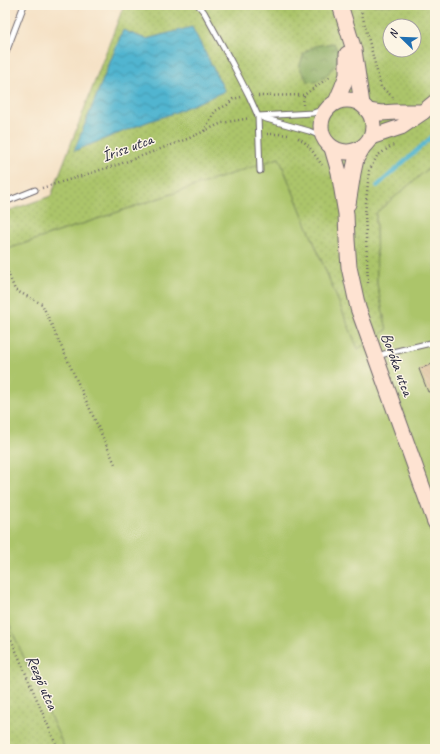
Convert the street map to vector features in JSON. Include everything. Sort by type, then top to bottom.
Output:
[{"type":"street","points":[[340,5],[347,29],[352,75],[373,124],[372,133],[367,142]]},
{"type":"street","points":[[352,75],[332,105],[322,116],[320,124],[321,133],[327,143],[340,152],[356,151],[367,142],[401,127],[435,102]]},
{"type":"street","points":[[332,105],[340,100],[354,100],[365,108],[381,113],[423,112]]},
{"type":"street","name":"Boróka utca","points":[[346,173],[367,142]]},
{"type":"street","name":"Boróka utca","points":[[327,143],[346,173],[346,214],[349,266],[358,308],[435,522]]},
{"type":"lane","points":[[5,55],[24,5]]},
{"type":"lane","points":[[198,5],[204,12],[232,62],[258,116],[260,171]]},
{"type":"lane","points":[[258,116],[313,113],[332,105]]},
{"type":"lane","points":[[258,116],[310,131],[327,143]]},
{"type":"lane","points":[[5,202],[35,190]]},
{"type":"lane","points":[[376,357],[435,342]]},
{"type":"path","points":[[358,5],[362,14],[381,87],[394,98],[396,112]]},
{"type":"path","points":[[204,131],[215,111],[227,105],[233,99],[249,96],[304,95],[335,74],[352,75],[376,70]]},
{"type":"path","name":"Írisz utca","points":[[35,190],[120,164],[186,139],[222,123],[258,116]]},
{"type":"path","points":[[368,290],[365,214],[369,171],[377,156],[392,146],[400,137],[401,127]]},
{"type":"path","points":[[258,134],[278,134],[290,136]]},
{"type":"path","points":[[296,137],[301,139],[312,150],[325,169],[346,173],[369,171]]},
{"type":"path","points":[[5,265],[15,290],[42,304],[115,464]]},
{"type":"path","name":"Rezgő utca","points":[[5,625],[58,749]]},
{"type":"green space","points":[[124,5],[435,5],[435,163],[376,213],[377,284],[387,330],[358,349],[279,158],[5,250],[5,212],[51,196]]},
{"type":"green space","points":[[334,43],[338,51],[337,63],[324,78],[315,82],[307,81],[299,67],[304,53],[314,46]]},
{"type":"green space","points":[[279,158],[358,349],[387,330],[377,284],[376,213],[435,163],[435,749],[65,749],[5,615],[5,250]]},
{"type":"green space","points":[[5,615],[65,749],[5,749]]},
{"type":"water","points":[[192,27],[225,91],[171,114],[74,151],[123,30],[146,39]]},
{"type":"building","points":[[435,363],[435,390],[428,392],[419,369]]},
{"type":"waterway","points":[[377,186],[435,134]]}]
